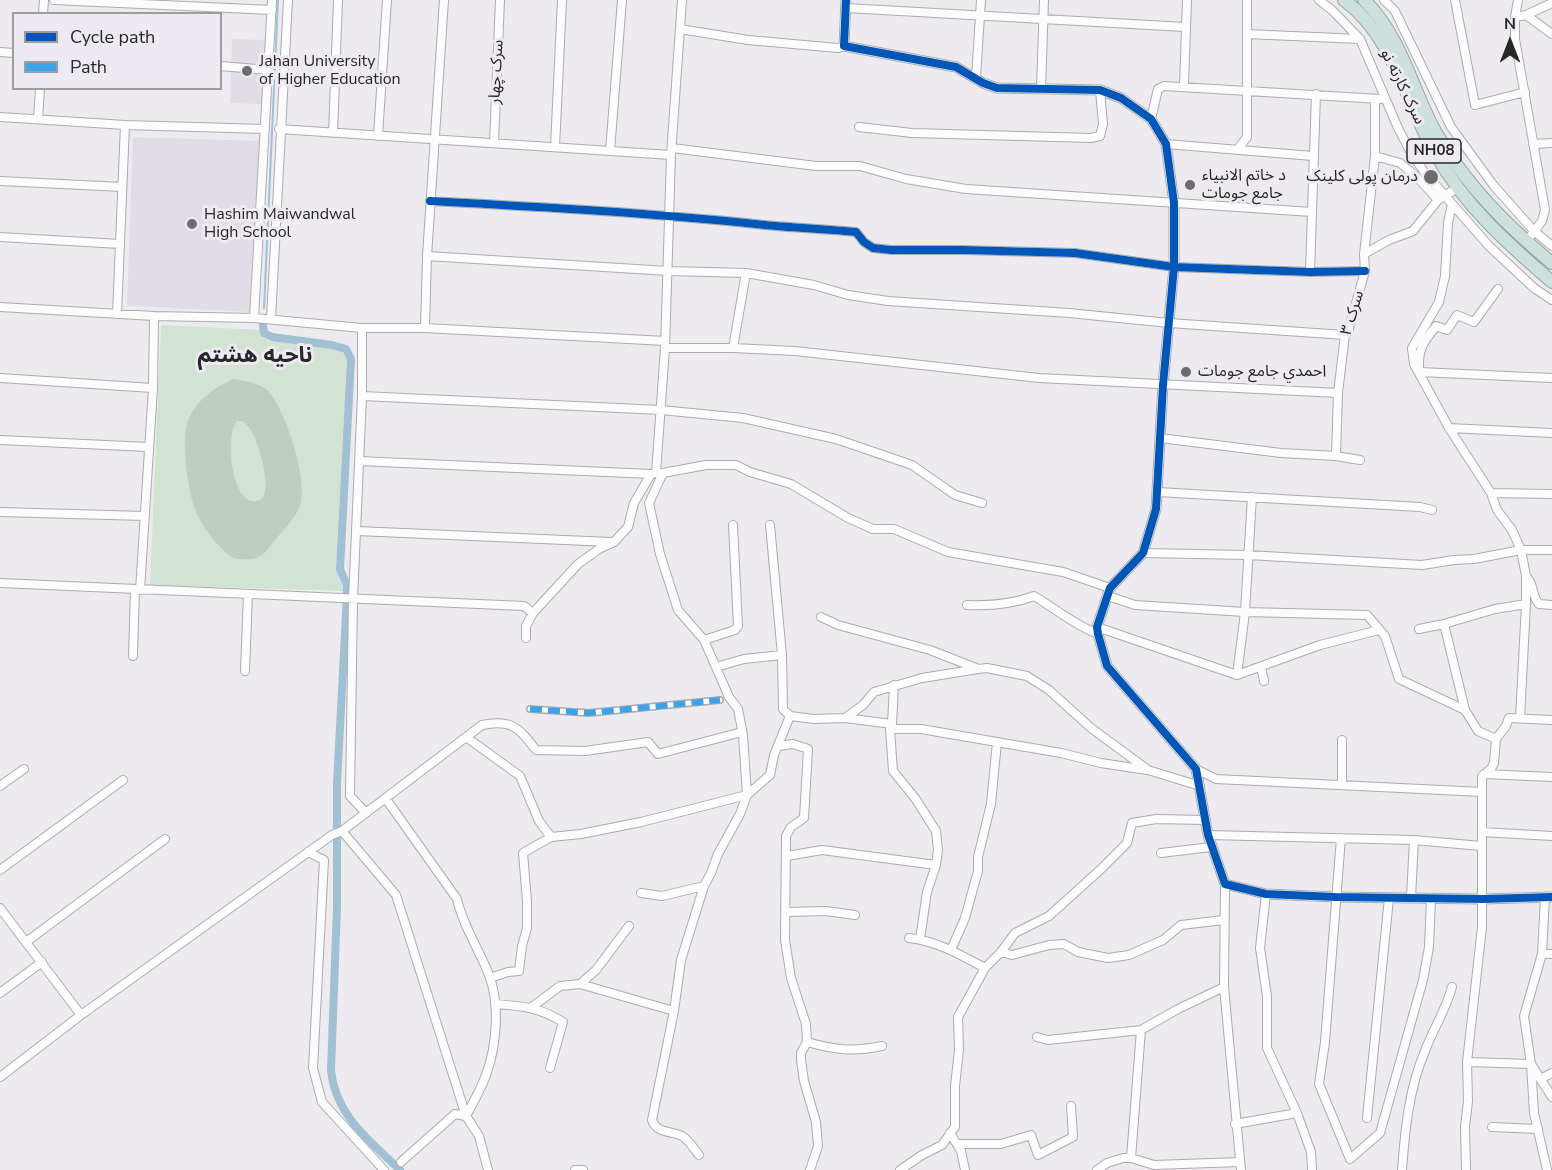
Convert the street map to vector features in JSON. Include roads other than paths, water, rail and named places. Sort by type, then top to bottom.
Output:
[{"type":"highway","name":"سرک کارته نو","points":[[1344,0],[1370,26],[1391,58],[1416,117],[1457,188],[1499,236],[1552,281]]},
{"type":"highway","name":"سرک کارته نو","points":[[1366,1],[1394,38],[1436,132],[1460,171],[1508,226],[1552,263]]},
{"type":"highway","points":[[1499,236],[1508,226]]},
{"type":"street","points":[[54,0],[272,10]]},
{"type":"street","points":[[254,318],[272,0]]},
{"type":"street","points":[[271,319],[279,129],[288,0]]},
{"type":"street","points":[[333,133],[338,0]]},
{"type":"street","points":[[378,136],[387,0]]},
{"type":"street","points":[[424,327],[444,0]]},
{"type":"street","name":"سرک چهار","points":[[494,144],[500,0]]},
{"type":"street","points":[[555,147],[562,0]]},
{"type":"street","points":[[610,151],[622,0]]},
{"type":"street","points":[[682,0],[672,152],[665,344],[657,473],[649,503],[660,554],[678,610],[704,640],[729,697],[738,709],[747,795],[740,814],[704,885],[681,960],[674,1011],[652,1120],[660,1130],[684,1137],[699,1155]]},
{"type":"street","points":[[976,78],[981,0]]},
{"type":"street","points":[[1041,88],[1044,0]]},
{"type":"street","points":[[1184,87],[1186,0]]},
{"type":"street","points":[[1238,149],[1247,137],[1247,0]]},
{"type":"street","points":[[1319,0],[1360,39],[1410,151],[1442,198]]},
{"type":"street","points":[[1384,0],[1395,10],[1451,128],[1494,186],[1534,231],[1552,246]]},
{"type":"street","points":[[1455,0],[1475,105],[1526,92]]},
{"type":"street","points":[[1518,0],[1515,39],[1526,92],[1533,144],[1549,209],[1526,242]]},
{"type":"street","points":[[1515,17],[1526,15],[1552,3]]},
{"type":"street","points":[[844,46],[846,4],[980,16],[1185,27]]},
{"type":"street","points":[[1526,15],[1552,34]]},
{"type":"street","points":[[680,29],[776,43],[838,48],[844,46],[956,67],[997,88],[1100,90],[1121,98],[1151,119],[1166,144],[1174,202],[1174,267],[1163,385],[1158,492],[1151,530],[1143,553],[1109,592],[1098,630],[1107,666],[1196,770],[1216,779],[1482,792]]},
{"type":"street","points":[[1247,34],[1360,39]]},
{"type":"street","points":[[222,66],[269,70]]},
{"type":"street","points":[[1151,119],[1160,87],[1385,99]]},
{"type":"street","points":[[38,119],[39,90]]},
{"type":"street","points":[[859,127],[912,133],[1091,138],[1100,136],[1103,124],[1100,90]]},
{"type":"street","points":[[1310,272],[1316,94]]},
{"type":"street","name":"سرک ۳","points":[[1336,456],[1338,393],[1345,335],[1358,302],[1365,271],[1364,254],[1376,156],[1375,99]]},
{"type":"street","points":[[0,117],[265,129]]},
{"type":"street","points":[[117,314],[125,124]]},
{"type":"street","points":[[279,129],[610,151],[672,152],[816,166],[860,166],[906,179],[966,189],[1311,212]]},
{"type":"street","points":[[1533,144],[1552,143]]},
{"type":"street","points":[[1166,144],[1313,156]]},
{"type":"street","points":[[1376,156],[1400,163],[1452,204],[1489,246],[1534,288],[1552,300]]},
{"type":"street","points":[[0,181],[123,187]]},
{"type":"street","points":[[1364,254],[1389,240],[1413,231],[1442,198],[1457,188]]},
{"type":"street","points":[[430,201],[671,215],[856,232],[873,248],[891,250],[1075,253],[1174,267],[1310,272],[1365,271]]},
{"type":"street","points":[[1452,204],[1448,223],[1445,276],[1439,302],[1412,348],[1414,364],[1449,428],[1491,493],[1497,510],[1512,530],[1521,550],[1526,576],[1526,604],[1520,718]]},
{"type":"street","points":[[0,237],[120,244]]},
{"type":"street","points":[[427,256],[668,271],[746,273],[814,285],[848,295],[888,301],[1345,335]]},
{"type":"street","points":[[733,348],[746,273]]},
{"type":"street","points":[[1419,372],[1419,352],[1423,342],[1436,326],[1448,329],[1457,315],[1474,322],[1498,289]]},
{"type":"street","points":[[0,307],[154,316],[254,318],[362,328],[424,327],[795,351],[1039,378],[1338,393]]},
{"type":"street","points":[[133,656],[146,516],[153,388],[154,316]]},
{"type":"street","points":[[362,328],[357,531],[349,599],[350,796],[366,813]]},
{"type":"street","points":[[1419,372],[1552,378]]},
{"type":"street","points":[[0,378],[153,388]]},
{"type":"street","points":[[362,396],[661,410],[743,418],[837,438],[912,465],[955,495],[982,503]]},
{"type":"street","points":[[1449,428],[1552,433]]},
{"type":"street","points":[[1160,438],[1360,460]]},
{"type":"street","points":[[0,440],[148,447]]},
{"type":"street","points":[[359,461],[657,473],[706,465],[736,465],[750,472],[791,484],[848,518],[873,529],[894,529],[948,552],[1063,572],[1135,605],[1245,612],[1367,615],[1385,636],[1399,679],[1465,710]]},
{"type":"street","points":[[526,638],[526,626],[532,613],[578,564],[599,549],[614,542],[628,527],[634,503],[657,473]]},
{"type":"street","points":[[1158,492],[1420,507],[1432,510]]},
{"type":"street","points":[[1491,493],[1552,494]]},
{"type":"street","points":[[1237,675],[1245,612],[1252,497]]},
{"type":"street","points":[[0,512],[146,516]]},
{"type":"street","points":[[704,640],[735,630],[738,626],[733,525]]},
{"type":"street","points":[[770,525],[782,655],[782,704],[783,709],[790,716],[814,719],[845,718],[921,729],[1061,753],[1101,764],[1148,770],[1200,786]]},
{"type":"street","points":[[357,531],[614,542]]},
{"type":"street","points":[[1143,553],[1248,555],[1422,565],[1474,559],[1521,550],[1552,550]]},
{"type":"street","points":[[1526,576],[1532,582],[1535,600],[1539,604],[1552,605]]},
{"type":"street","points":[[0,583],[524,606],[532,613]]},
{"type":"street","points":[[244,671],[248,594]]},
{"type":"street","points":[[967,605],[987,606],[1021,601],[1034,596],[1057,609],[1079,627],[1098,630],[1237,675],[1320,645],[1379,630]]},
{"type":"street","points":[[1419,629],[1494,609],[1526,604]]},
{"type":"street","points":[[821,617],[838,625],[930,650],[978,669]]},
{"type":"street","points":[[1444,624],[1465,710],[1478,731],[1496,740]]},
{"type":"street","points":[[716,667],[744,659],[782,655]]},
{"type":"street","points":[[1261,668],[1264,681]]},
{"type":"street","points":[[845,718],[863,705],[874,692],[894,685],[978,669],[995,669],[1027,676],[1049,690],[1091,728],[1148,770]]},
{"type":"street","points":[[894,685],[891,726],[893,771],[915,798],[936,831],[938,850],[936,865],[927,892],[920,939]]},
{"type":"street","points":[[530,709],[589,713],[720,700]]},
{"type":"street","points":[[490,978],[519,971],[527,928],[523,853],[551,837],[581,834],[641,822],[747,795],[770,776],[774,755],[790,716]]},
{"type":"street","points":[[1466,1170],[1467,1062],[1482,927],[1481,846],[1484,774],[1491,769],[1494,763],[1496,740],[1509,718],[1552,720]]},
{"type":"street","points":[[0,1077],[81,1015],[332,834],[342,831],[386,799],[482,725],[496,722],[518,728],[536,750],[585,751],[648,742],[658,754],[742,732]]},
{"type":"street","points":[[466,737],[520,776],[539,821],[551,837]]},
{"type":"street","points":[[1342,740],[1342,784]]},
{"type":"street","points":[[951,950],[965,918],[978,871],[978,856],[991,804],[997,742]]},
{"type":"street","points":[[778,746],[793,744],[808,749],[804,818],[791,827],[786,836],[785,939],[789,970],[806,1024],[807,1042],[801,1053],[801,1060],[804,1081],[816,1122],[818,1146],[810,1170]]},
{"type":"street","points":[[0,786],[24,769]]},
{"type":"street","points":[[1097,1170],[1123,1158],[1155,1165],[1240,1166],[1224,987],[1225,884],[1204,820],[1196,770]]},
{"type":"street","points":[[1484,774],[1552,777]]},
{"type":"street","points":[[0,870],[123,780]]},
{"type":"street","points":[[386,799],[457,899],[460,915],[474,940],[490,978],[495,1004],[495,1033],[487,1074],[466,1116]]},
{"type":"street","points":[[900,1170],[942,1145],[955,1127],[955,1086],[959,1050],[958,1017],[985,968],[1015,933],[1049,916],[1100,870],[1127,843],[1132,824],[1156,819],[1204,820]]},
{"type":"street","points":[[342,831],[396,895],[466,1116],[479,1136],[488,1170]]},
{"type":"street","points":[[1482,832],[1552,836]]},
{"type":"street","points":[[1208,835],[1414,840],[1481,846]]},
{"type":"street","points":[[1341,838],[1325,1042],[1318,1084],[1350,1159],[1380,1133],[1424,980],[1429,947],[1431,898]]},
{"type":"street","points":[[26,942],[165,839]]},
{"type":"street","points":[[1411,897],[1414,840]]},
{"type":"street","points":[[1161,853],[1211,847]]},
{"type":"street","points":[[787,856],[822,850],[936,865]]},
{"type":"street","points":[[308,852],[324,860],[313,1068],[322,1102],[384,1170]]},
{"type":"street","points":[[1225,884],[1266,894],[1335,897],[1549,897],[1542,954],[1524,1016],[1531,1064],[1534,1113],[1547,1170]]},
{"type":"street","points":[[641,893],[662,896],[704,885]]},
{"type":"street","points":[[1266,894],[1260,948],[1267,996],[1267,1048],[1297,1113],[1311,1152],[1312,1170]]},
{"type":"street","points":[[1367,1118],[1389,898]]},
{"type":"street","points":[[786,912],[826,911],[855,915]]},
{"type":"street","points":[[1,912],[81,1015]]},
{"type":"street","points":[[1001,952],[1012,955],[1049,945],[1064,944],[1078,952],[1108,958],[1129,956],[1163,939],[1181,925],[1224,920]]},
{"type":"street","points":[[580,984],[596,970],[629,926]]},
{"type":"street","points":[[909,938],[920,939],[951,950],[985,968]]},
{"type":"street","points":[[1542,954],[1552,954]]},
{"type":"street","points":[[0,993],[42,962]]},
{"type":"street","points":[[532,1007],[560,986],[580,984],[674,1011]]},
{"type":"street","points":[[1037,1037],[1048,1040],[1140,1030],[1224,987]]},
{"type":"street","points":[[1402,1170],[1404,1134],[1417,1074],[1424,1052],[1449,1001],[1452,987]]},
{"type":"street","points":[[495,1004],[532,1007],[563,1023],[550,1068]]},
{"type":"street","points":[[1131,1158],[1140,1030]]},
{"type":"street","points":[[807,1042],[837,1050],[862,1051],[882,1046]]},
{"type":"street","points":[[1467,1062],[1531,1064]]},
{"type":"street","points":[[1531,1064],[1552,1097]]},
{"type":"street","points":[[1540,1079],[1552,1073]]},
{"type":"street","points":[[957,1144],[1001,1144],[1031,1135],[1038,1155],[1073,1137],[1071,1106]]},
{"type":"street","points":[[1236,1124],[1297,1113]]},
{"type":"street","points":[[401,1162],[455,1114],[466,1116]]},
{"type":"street","points":[[1492,1127],[1538,1129]]},
{"type":"street","points":[[950,1133],[961,1151],[965,1170]]},
{"type":"street","points":[[575,1170],[583,1170]]},
{"type":"waterway","points":[[264,308],[278,0]]},
{"type":"waterway","points":[[263,325],[264,333],[272,337],[332,345],[346,349],[351,359],[340,569],[347,585],[347,596],[337,783],[337,907],[331,1070],[339,1101],[347,1114],[366,1137],[400,1170]]},
{"type":"place","name":"Jahan University of Higher Education","points":[[247,71]]},
{"type":"place","name":"درمان پولی کلینک","points":[[1431,177]]},
{"type":"place","name":"د خاتم الانبیاء جامع جومات","points":[[1190,185]]},
{"type":"place","name":"Hashim Maiwandwal High School","points":[[192,224]]},
{"type":"place","name":"احمدي جامع جومات","points":[[1186,372]]},
{"type":"district","name":"ناحیه هشتم","points":[[255,357]]}]
